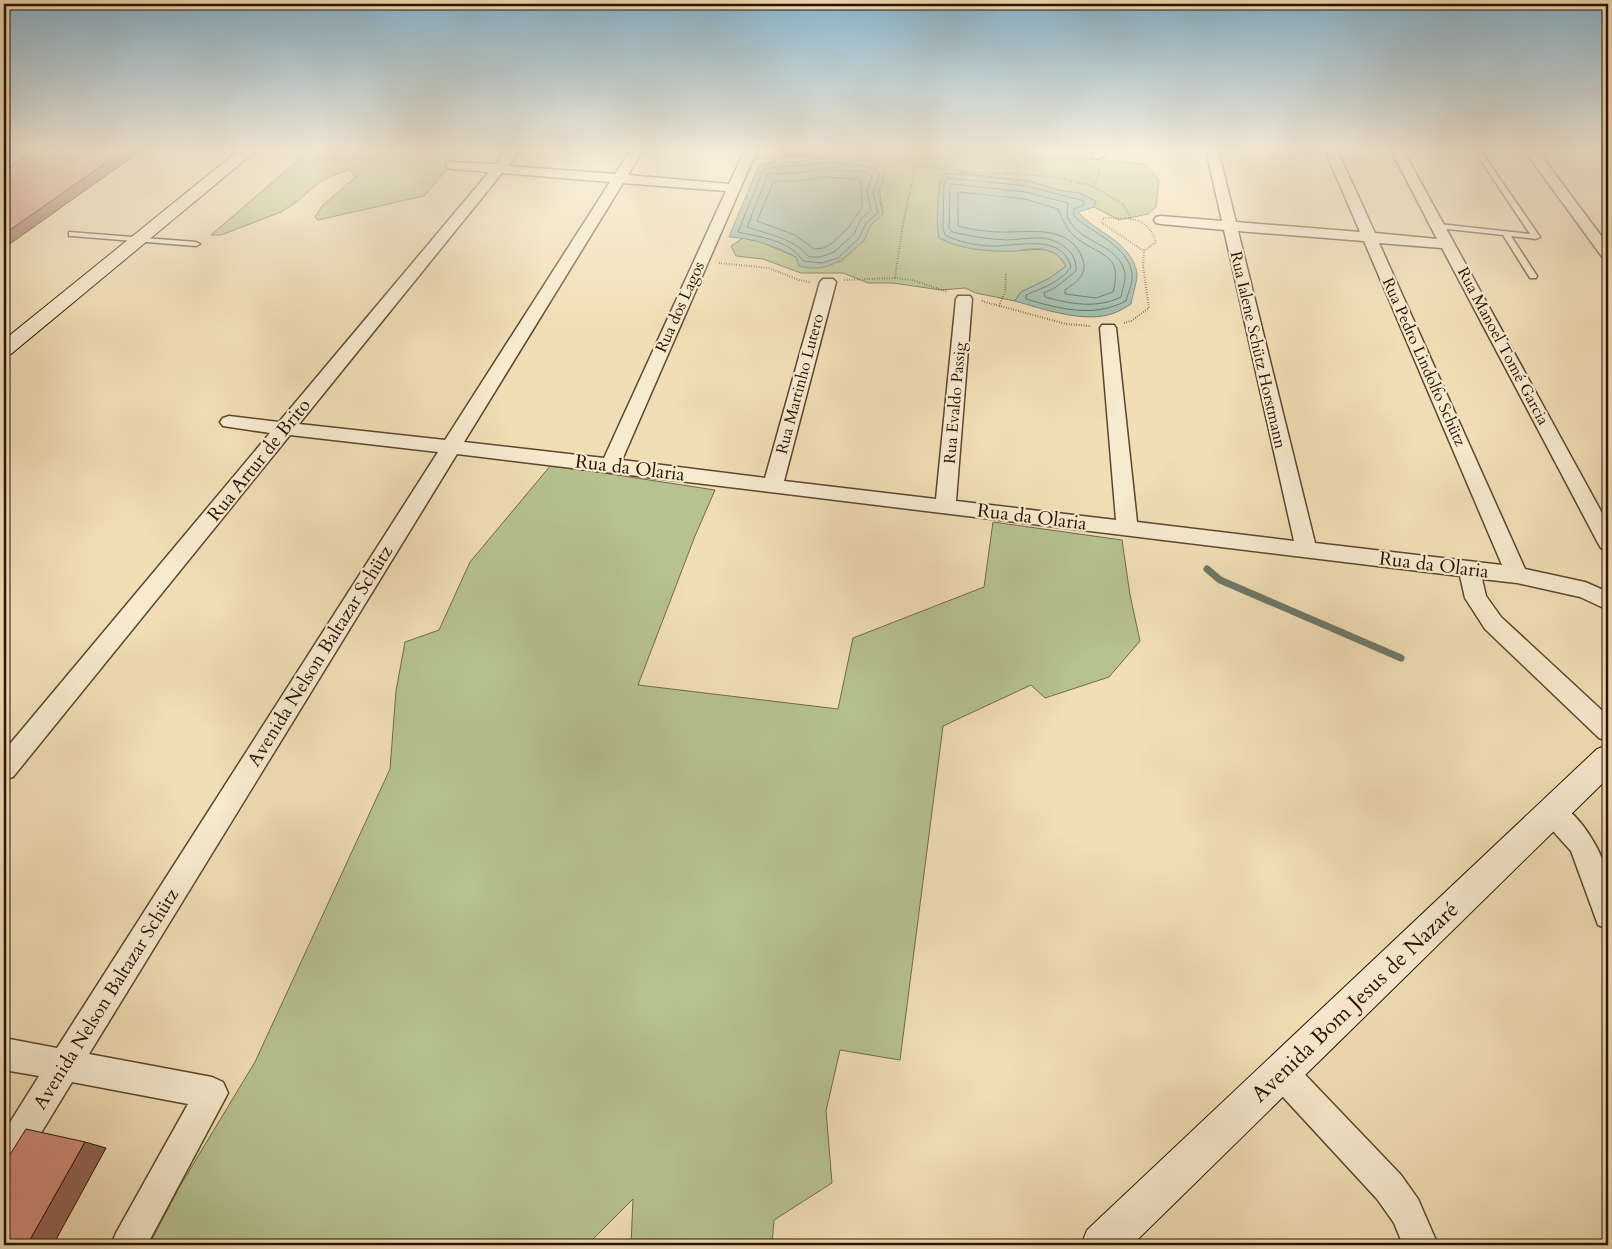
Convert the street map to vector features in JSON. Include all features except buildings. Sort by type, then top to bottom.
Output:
[{"type":"main road","points":[[4,350],[177,208]]},
{"type":"main road","name":"Avenida Bom Jesus de Nazaré","points":[[1116,1240],[1282,1072],[1608,758]]},
{"type":"street","name":"Rua Artur de Brito","points":[[4,769],[465,208]]},
{"type":"street","name":"Avenida Nelson Baltazar Schütz","points":[[4,1162],[601,208]]},
{"type":"street","name":"Rua dos Lagos","points":[[610,465],[725,208]]},
{"type":"street","name":"Rua Ialene Schütz Horstmann","points":[[1225,208],[1306,549]]},
{"type":"street","name":"Rua Pedro Lindolfo Schütz","points":[[1356,208],[1517,575]]},
{"type":"street","name":"Rua Manoel Tomé Garcia","points":[[1429,208],[1608,542]]},
{"type":"street","points":[[1573,208],[1608,255]]},
{"type":"street","points":[[1161,220],[1448,244]]},
{"type":"street","name":"Rua Martinho Lutero","points":[[772,486],[828,282]]},
{"type":"street","name":"Rua Evaldo Passig","points":[[945,507],[964,299]]},
{"type":"street","points":[[1108,328],[1127,528]]},
{"type":"street","name":"Rua da Olaria","points":[[230,422],[610,465],[1517,575],[1585,590],[1608,602]]},
{"type":"street","points":[[1470,569],[1476,598],[1493,623],[1608,732]]},
{"type":"street","points":[[1552,812],[1582,844],[1608,915]]},
{"type":"street","points":[[4,1054],[212,1093],[128,1245]]},
{"type":"street","points":[[1282,1072],[1388,1186],[1406,1211],[1421,1245]]},
{"type":"lane","points":[[1439,226],[1536,237],[1516,208]]},
{"type":"lane","points":[[72,234],[196,244]]},
{"type":"lane","points":[[1506,234],[1533,276]]},
{"type":"path","points":[[895,278],[906,208]]},
{"type":"path","points":[[1125,208],[1132,220]]},
{"type":"path","points":[[1103,218],[1141,220],[1149,225],[1156,242],[1144,252],[1116,234],[1102,221],[1103,218]]},
{"type":"path","points":[[723,263],[769,268],[807,282],[868,278],[912,280],[964,299],[999,306],[1066,324],[1108,328],[1131,321],[1149,308],[1144,252]]},
{"type":"path","points":[[999,306],[1005,292],[1006,274]]},
{"type":"green space","points":[[242,208],[287,208],[221,235],[211,235]]},
{"type":"green space","points":[[321,208],[370,208],[318,220],[315,217]]},
{"type":"green space","points":[[882,208],[938,208],[938,229],[940,238],[975,249],[1011,251],[1045,249],[1058,255],[1066,266],[1050,278],[1021,292],[1015,301],[976,293],[965,288],[941,290],[893,283],[868,283],[843,273],[801,273],[763,259],[736,256],[731,246],[743,238],[761,242],[796,257],[841,262],[864,241],[870,225],[883,214]]},
{"type":"green space","points":[[1096,208],[1155,208],[1148,214],[1119,220]]},
{"type":"green space","points":[[551,465],[715,490],[695,536],[638,685],[838,709],[853,638],[984,587],[993,522],[1122,540],[1130,595],[1140,641],[1109,677],[1045,698],[1031,685],[943,726],[900,1060],[840,1050],[826,1111],[832,1183],[774,1220],[772,1245],[631,1245],[633,1199],[587,1245],[149,1245],[180,1186],[255,1062],[390,769],[396,691],[405,642],[439,630],[470,562]]},
{"type":"water","points":[[741,208],[882,208],[883,214],[871,225],[864,240],[848,255],[834,264],[818,268],[799,266],[796,257],[772,246],[747,239],[729,237]]},
{"type":"water","points":[[937,208],[1090,208],[1078,212],[1120,245],[1133,262],[1137,276],[1131,304],[1114,313],[1091,317],[1064,314],[1015,301],[1021,292],[1050,278],[1066,266],[1060,258],[1050,251],[1042,249],[996,251],[966,248],[939,238]]},
{"type":"waterway","points":[[1207,569],[1220,580],[1401,658]]}]
